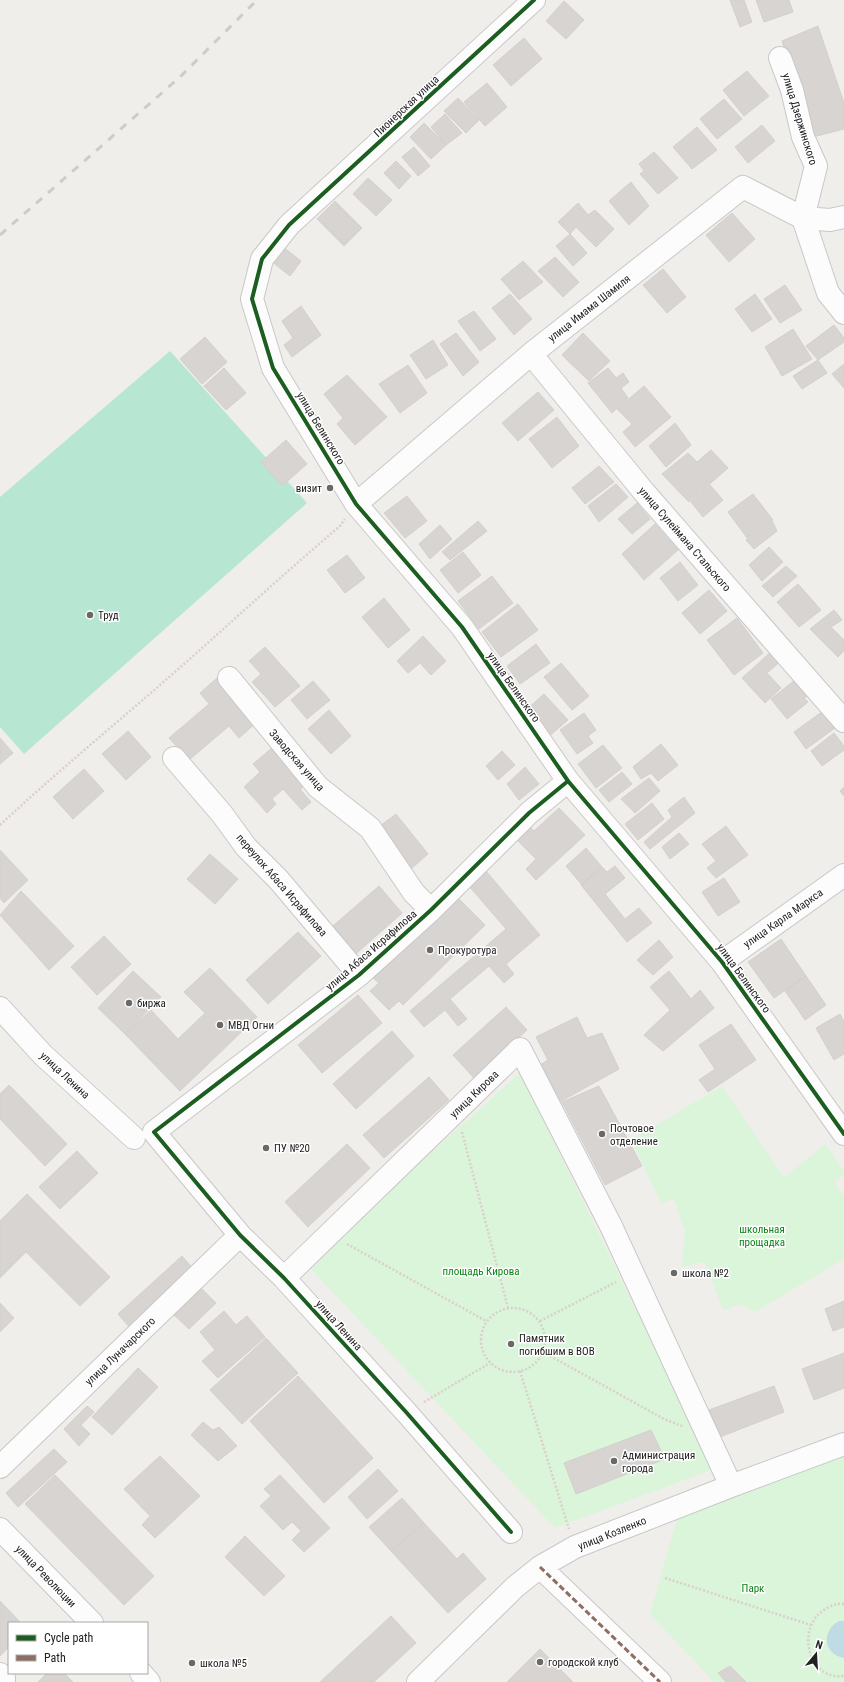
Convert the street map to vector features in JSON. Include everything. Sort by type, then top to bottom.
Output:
[{"type":"street","name":"Пионерская улица","points":[[289,225],[534,0]]},
{"type":"street","name":"улица Дзержинского","points":[[780,58],[792,90],[803,137],[816,166],[803,218]]},
{"type":"street","name":"улица Имама Шамиля","points":[[356,504],[531,354],[743,187],[803,218],[830,220],[844,218]]},
{"type":"street","points":[[803,218],[828,293],[844,314]]},
{"type":"street","name":"улица Белинского","points":[[289,225],[262,259],[252,299],[273,368],[356,504],[462,627],[568,781],[722,962],[844,1134]]},
{"type":"street","name":"улица Сулеймана Стальского","points":[[531,354],[644,492],[844,721]]},
{"type":"street","name":"Заводская улица","points":[[228,678],[318,786],[370,828],[414,893],[431,910]]},
{"type":"street","name":"переулок Абаса Исрафилова","points":[[174,758],[222,814],[246,847],[278,879],[359,975]]},
{"type":"street","name":"улица Абаса Исрафилова","points":[[144,1135],[359,975],[431,910],[529,814],[568,781]]},
{"type":"street","name":"улица Карла Маркса","points":[[722,962],[844,875]]},
{"type":"street","name":"улица Ленина","points":[[0,1008],[43,1055],[144,1135],[240,1235],[284,1278],[406,1412],[511,1532]]},
{"type":"street","name":"улица Кирова","points":[[284,1278],[520,1049],[634,1274]]},
{"type":"street","name":"улица Луначарского","points":[[0,1467],[240,1235]]},
{"type":"street","points":[[634,1274],[731,1486]]},
{"type":"street","name":"улица Козленко","points":[[418,1682],[516,1587],[540,1568],[575,1547],[844,1444]]},
{"type":"street","name":"улица Революции","points":[[0,1529],[91,1622]]},
{"type":"street","points":[[540,1568],[660,1682]]},
{"type":"street","points":[[0,1674],[4,1678],[4,1682]]},
{"type":"street","points":[[141,1674],[149,1682]]},
{"type":"path","points":[[0,825],[41,787],[178,670],[299,560],[340,526],[356,504]]},
{"type":"path","points":[[456,1110],[508,1308]]},
{"type":"path","points":[[327,1236],[346,1243],[486,1321]]},
{"type":"path","points":[[540,1322],[634,1274]]},
{"type":"path","points":[[508,1308],[519,1308],[530,1312],[540,1322],[545,1336],[543,1352],[533,1365],[520,1371],[509,1373],[499,1369],[486,1357],[481,1346],[483,1328],[486,1321],[494,1314],[508,1308]]},
{"type":"path","points":[[543,1352],[664,1419],[683,1426]]},
{"type":"path","points":[[406,1412],[490,1362]]},
{"type":"path","points":[[520,1371],[575,1547]]},
{"type":"path","points":[[665,1578],[811,1625]]},
{"type":"path","points":[[844,1604],[835,1605],[823,1610],[811,1625],[808,1636],[809,1651],[812,1659],[828,1673],[840,1677],[844,1676]]},
{"type":"green space","name":"Труд","points":[[170,351],[307,503],[24,754],[0,727],[0,497]]},
{"type":"green space","name":"площадь Кирова","points":[[520,1073],[714,1469],[555,1528],[306,1264]]},
{"type":"green space","name":"школьная прощадка","points":[[722,1086],[784,1177],[826,1144],[844,1171],[844,1175],[834,1182],[844,1196],[844,1259],[755,1312],[739,1304],[723,1311],[705,1262],[681,1267],[685,1232],[674,1199],[661,1203],[631,1140]]},
{"type":"green space","name":"Парк","points":[[844,1455],[844,1682],[714,1682],[650,1614],[678,1515]]},
{"type":"water","points":[[839,1621],[844,1621],[844,1658],[837,1656],[832,1652],[828,1647],[827,1642],[829,1630]]},
{"type":"building","points":[[730,0],[744,0],[752,22],[740,27]]},
{"type":"building","points":[[756,0],[789,0],[793,12],[764,22]]},
{"type":"building","points":[[564,1],[584,20],[566,39],[546,21]]},
{"type":"building","points":[[818,26],[844,103],[844,129],[813,137],[782,41]]},
{"type":"building","points":[[524,38],[542,59],[511,86],[493,65]]},
{"type":"building","points":[[747,71],[769,96],[744,116],[723,90]]},
{"type":"building","points":[[487,83],[507,107],[485,126],[464,102]]},
{"type":"building","points":[[458,98],[479,120],[466,133],[444,111]]},
{"type":"building","points":[[724,99],[742,119],[717,139],[700,119]]},
{"type":"building","points":[[445,114],[462,133],[446,145],[431,127]]},
{"type":"building","points":[[424,123],[446,145],[431,159],[410,137]]},
{"type":"building","points":[[762,125],[775,141],[748,163],[735,147]]},
{"type":"building","points":[[697,127],[717,150],[692,169],[673,147]]},
{"type":"building","points":[[414,147],[430,166],[418,176],[402,157]]},
{"type":"building","points":[[654,152],[678,178],[658,194],[640,174],[644,171],[639,164]]},
{"type":"building","points":[[396,161],[411,176],[399,189],[384,173]]},
{"type":"building","points":[[368,178],[392,200],[376,216],[353,194]]},
{"type":"building","points":[[631,182],[649,206],[629,225],[609,201]]},
{"type":"building","points":[[335,201],[362,228],[344,246],[317,219]]},
{"type":"building","points":[[578,203],[588,215],[595,210],[614,229],[596,247],[576,227],[570,234],[558,222]]},
{"type":"building","points":[[732,213],[755,239],[729,262],[706,235]]},
{"type":"building","points":[[570,234],[587,253],[573,266],[556,246]]},
{"type":"building","points":[[282,246],[301,261],[290,276],[271,261]]},
{"type":"building","points":[[555,257],[579,282],[563,297],[538,271]]},
{"type":"building","points":[[523,261],[543,282],[519,300],[501,279]]},
{"type":"building","points":[[663,269],[686,297],[667,313],[643,285]]},
{"type":"building","points":[[785,285],[802,310],[780,323],[764,299]]},
{"type":"building","points":[[510,294],[532,319],[514,335],[492,308]]},
{"type":"building","points":[[755,294],[772,319],[752,332],[735,309]]},
{"type":"building","points":[[301,306],[321,335],[292,357],[284,345],[293,338],[282,321]]},
{"type":"building","points":[[474,311],[496,339],[480,351],[458,321]]},
{"type":"building","points":[[834,325],[844,338],[844,342],[818,360],[806,346]]},
{"type":"building","points":[[793,329],[812,359],[782,376],[765,347]]},
{"type":"building","points":[[456,333],[479,362],[463,376],[440,344]]},
{"type":"building","points":[[583,333],[610,361],[589,381],[562,355]]},
{"type":"building","points":[[205,337],[227,362],[202,384],[180,359]]},
{"type":"building","points":[[433,340],[448,365],[426,379],[410,355]]},
{"type":"building","points":[[818,360],[827,373],[802,389],[793,376]]},
{"type":"building","points":[[844,364],[844,388],[832,374]]},
{"type":"building","points":[[408,365],[427,393],[400,413],[379,384]]},
{"type":"building","points":[[224,368],[246,393],[226,410],[204,386]]},
{"type":"building","points":[[608,368],[616,378],[623,373],[629,382],[621,388],[628,398],[612,413],[588,383]]},
{"type":"building","points":[[347,375],[387,417],[355,445],[337,424],[343,418],[324,394]]},
{"type":"building","points":[[644,386],[671,417],[635,447],[623,432],[632,424],[617,409]]},
{"type":"building","points":[[538,392],[554,410],[518,441],[502,423]]},
{"type":"building","points":[[557,417],[579,446],[552,468],[529,439]]},
{"type":"building","points":[[675,423],[691,445],[666,467],[649,446]]},
{"type":"building","points":[[286,440],[307,464],[282,486],[261,462]]},
{"type":"building","points":[[711,450],[728,468],[689,502],[662,474],[688,453],[697,462]]},
{"type":"building","points":[[599,466],[614,482],[585,504],[572,488]]},
{"type":"building","points":[[616,484],[628,497],[599,522],[588,506]]},
{"type":"building","points":[[710,485],[723,500],[703,517],[691,502]]},
{"type":"building","points":[[753,494],[773,520],[772,521],[777,531],[754,549],[746,540],[748,539],[728,512]]},
{"type":"building","points":[[407,496],[427,521],[405,538],[384,513]]},
{"type":"building","points":[[637,503],[650,519],[632,534],[618,519]]},
{"type":"building","points":[[478,521],[487,531],[450,560],[442,552]]},
{"type":"building","points":[[655,524],[678,550],[644,580],[622,554]]},
{"type":"building","points":[[440,525],[452,539],[430,559],[419,544]]},
{"type":"building","points":[[769,547],[783,562],[762,581],[749,565]]},
{"type":"building","points":[[463,552],[481,575],[458,593],[440,570]]},
{"type":"building","points":[[347,555],[365,578],[345,593],[327,570]]},
{"type":"building","points":[[680,562],[698,585],[678,601],[660,578]]},
{"type":"building","points":[[786,566],[797,576],[773,597],[762,586]]},
{"type":"building","points":[[492,576],[513,603],[479,629],[458,601]]},
{"type":"building","points":[[798,584],[821,610],[799,627],[777,602]]},
{"type":"building","points":[[709,590],[727,611],[700,634],[682,613]]},
{"type":"building","points":[[384,598],[410,630],[388,648],[362,617]]},
{"type":"building","points":[[518,604],[538,630],[501,657],[482,632]]},
{"type":"building","points":[[834,610],[842,620],[831,627],[844,640],[844,651],[838,657],[810,629]]},
{"type":"building","points":[[737,618],[763,653],[734,675],[707,640]]},
{"type":"building","points":[[423,636],[446,661],[431,675],[420,663],[408,673],[397,661]]},
{"type":"building","points":[[536,644],[550,663],[520,684],[507,666]]},
{"type":"building","points":[[265,647],[300,686],[275,707],[252,682],[261,674],[249,661]]},
{"type":"building","points":[[773,650],[782,660],[767,673],[781,688],[765,703],[742,678]]},
{"type":"building","points":[[561,663],[589,696],[572,710],[544,677]]},
{"type":"building","points":[[799,677],[812,693],[804,698],[808,702],[787,719],[771,699]]},
{"type":"building","points":[[217,678],[256,723],[239,738],[229,726],[189,760],[169,738],[209,704],[200,693]]},
{"type":"building","points":[[313,681],[330,700],[307,719],[291,700]]},
{"type":"building","points":[[544,694],[568,720],[547,738],[524,712]]},
{"type":"building","points":[[329,710],[351,736],[331,754],[308,729]]},
{"type":"building","points":[[823,711],[835,728],[806,749],[794,732]]},
{"type":"building","points":[[584,713],[596,730],[588,736],[593,743],[577,754],[560,730]]},
{"type":"building","points":[[128,731],[151,757],[126,780],[102,754]]},
{"type":"building","points":[[834,733],[844,746],[844,750],[822,766],[811,751]]},
{"type":"building","points":[[0,738],[13,753],[0,764]]},
{"type":"building","points":[[661,744],[678,765],[658,781],[651,773],[641,779],[633,767]]},
{"type":"building","points":[[603,745],[622,768],[596,788],[578,764]]},
{"type":"building","points":[[273,747],[306,785],[300,789],[311,802],[302,810],[283,789],[272,799],[276,804],[267,813],[244,787],[260,772],[253,764]]},
{"type":"building","points":[[502,751],[515,765],[498,780],[486,766]]},
{"type":"building","points":[[525,767],[539,784],[519,800],[507,784]]},
{"type":"building","points":[[84,769],[104,791],[73,819],[53,797]]},
{"type":"building","points":[[622,772],[632,784],[609,802],[599,790]]},
{"type":"building","points":[[649,778],[660,791],[635,813],[621,799]]},
{"type":"building","points":[[844,787],[844,796],[840,791]]},
{"type":"building","points":[[684,797],[695,813],[650,849],[644,842],[672,817],[668,810]]},
{"type":"building","points":[[652,803],[664,819],[638,840],[625,824]]},
{"type":"building","points":[[559,808],[585,835],[536,880],[526,869],[536,859],[512,835],[526,822],[534,831]]},
{"type":"building","points":[[396,814],[428,854],[412,868],[380,826]]},
{"type":"building","points":[[726,826],[748,855],[716,878],[707,868],[716,861],[702,844]]},
{"type":"building","points":[[679,833],[689,844],[670,859],[662,847]]},
{"type":"building","points":[[586,848],[602,867],[582,885],[566,866]]},
{"type":"building","points":[[0,850],[28,880],[4,903],[0,898]]},
{"type":"building","points":[[210,854],[238,879],[215,904],[187,879]]},
{"type":"building","points":[[615,866],[625,878],[605,894],[625,919],[639,908],[652,923],[627,942],[581,885],[602,867],[607,872]]},
{"type":"building","points":[[486,871],[540,935],[506,964],[514,974],[504,983],[489,966],[450,999],[467,1019],[458,1026],[445,1010],[424,1027],[410,1011],[506,929],[469,886]]},
{"type":"building","points":[[724,878],[740,902],[718,916],[702,892]]},
{"type":"building","points":[[379,886],[402,913],[350,959],[327,931]]},
{"type":"building","points":[[21,891],[74,946],[49,970],[0,915]]},
{"type":"building","name":"Прокуротура","points":[[456,896],[485,925],[403,1005],[399,1001],[389,1010],[370,991],[379,983],[373,978]]},
{"type":"building","points":[[298,932],[321,956],[268,1004],[246,980]]},
{"type":"building","points":[[104,936],[131,964],[97,995],[71,967]]},
{"type":"building","points":[[781,939],[806,976],[774,998],[748,962]]},
{"type":"building","points":[[659,940],[673,957],[653,975],[637,960]]},
{"type":"building","name":"МВД Огни","points":[[210,968],[257,1017],[180,1091],[125,1034],[151,1010],[178,1039],[205,1013],[184,992]]},
{"type":"building","name":"биржа","points":[[133,971],[161,997],[125,1034],[98,1008]]},
{"type":"building","points":[[669,971],[691,999],[700,990],[714,1008],[663,1051],[644,1035],[670,1010],[650,987]]},
{"type":"building","points":[[806,976],[826,1005],[805,1020],[785,991]]},
{"type":"building","points":[[358,995],[382,1023],[322,1073],[298,1045]]},
{"type":"building","points":[[506,1007],[527,1030],[474,1078],[453,1055]]},
{"type":"building","points":[[840,1014],[844,1021],[844,1054],[834,1060],[816,1028]]},
{"type":"building","points":[[577,1017],[587,1038],[602,1033],[619,1069],[556,1104],[537,1067],[548,1060],[536,1037]]},
{"type":"building","points":[[731,1024],[756,1060],[708,1092],[699,1080],[715,1069],[699,1045]]},
{"type":"building","points":[[392,1031],[414,1056],[356,1109],[333,1084]]},
{"type":"building","points":[[429,1077],[449,1100],[384,1158],[363,1135]]},
{"type":"building","points":[[9,1085],[67,1144],[45,1166],[0,1119],[0,1094]]},
{"type":"building","name":"Почтовое отделение","points":[[599,1086],[642,1166],[605,1185],[562,1102]]},
{"type":"building","points":[[347,1144],[370,1168],[308,1227],[285,1202]]},
{"type":"building","points":[[77,1151],[98,1173],[60,1209],[39,1187]]},
{"type":"building","points":[[27,1194],[110,1277],[80,1306],[26,1252],[0,1278],[0,1221]]},
{"type":"building","points":[[182,1256],[194,1270],[131,1329],[118,1314]]},
{"type":"building","points":[[198,1285],[216,1303],[189,1329],[171,1312]]},
{"type":"building","points":[[844,1301],[844,1327],[833,1331],[825,1309]]},
{"type":"building","points":[[0,1303],[14,1318],[0,1332]]},
{"type":"building","points":[[224,1311],[236,1325],[247,1316],[265,1337],[218,1378],[202,1361],[215,1350],[200,1332]]},
{"type":"building","points":[[266,1338],[298,1373],[242,1424],[210,1390]]},
{"type":"building","points":[[844,1353],[844,1388],[814,1400],[802,1369]]},
{"type":"building","points":[[138,1368],[158,1387],[112,1435],[92,1417]]},
{"type":"building","points":[[298,1376],[373,1458],[324,1503],[250,1421]]},
{"type":"building","points":[[774,1386],[784,1412],[720,1437],[709,1410]]},
{"type":"building","points":[[87,1406],[94,1412],[81,1425],[90,1434],[79,1446],[64,1429]]},
{"type":"building","points":[[203,1422],[213,1430],[219,1427],[237,1446],[218,1461],[191,1435]]},
{"type":"building","name":"Администрация города","points":[[651,1430],[665,1459],[576,1494],[564,1463]]},
{"type":"building","points":[[54,1449],[67,1462],[18,1507],[6,1493]]},
{"type":"building","points":[[160,1456],[200,1496],[155,1538],[142,1525],[150,1516],[124,1489]]},
{"type":"building","points":[[378,1469],[398,1491],[367,1519],[348,1497]]},
{"type":"building","points":[[55,1475],[154,1576],[124,1605],[25,1504]]},
{"type":"building","points":[[280,1475],[330,1528],[304,1552],[292,1540],[301,1531],[292,1522],[283,1530],[260,1506],[271,1496],[264,1489]]},
{"type":"building","points":[[402,1498],[424,1523],[391,1551],[369,1527]]},
{"type":"building","points":[[424,1523],[457,1559],[463,1553],[486,1579],[448,1613],[391,1551]]},
{"type":"building","points":[[245,1536],[285,1576],[264,1596],[225,1557]]},
{"type":"building","points":[[0,1601],[20,1622],[8,1622],[8,1648],[0,1656]]},
{"type":"building","points":[[391,1616],[416,1643],[374,1682],[320,1682]]},
{"type":"building","name":"городской клуб","points":[[540,1649],[573,1682],[507,1682]]},
{"type":"building","points":[[730,1666],[746,1682],[726,1682],[718,1673]]},
{"type":"building","points":[[46,1674],[65,1674],[73,1682],[38,1682]]},
{"type":"railway","points":[[0,235],[180,77],[257,0]]},
{"type":"marked path","points":[[540,1567],[660,1682]]},
{"type":"cycle path","points":[[534,0],[289,225],[262,259],[252,299],[273,368],[356,504],[462,627],[568,781],[722,962],[844,1134]]},
{"type":"cycle path","points":[[511,1532],[406,1412],[284,1278],[240,1235],[154,1132],[359,975],[431,910],[529,813],[568,781]]},
{"type":"place","name":"визит","points":[[330,488]]},
{"type":"place","name":"Труд","points":[[90,615]]},
{"type":"place","name":"Прокуротура","points":[[430,950]]},
{"type":"place","name":"биржа","points":[[129,1003]]},
{"type":"place","name":"МВД Огни","points":[[220,1025]]},
{"type":"place","name":"Почтовое отделение","points":[[602,1134]]},
{"type":"place","name":"ПУ №20","points":[[266,1148]]},
{"type":"place","name":"школа №2","points":[[674,1273]]},
{"type":"place","name":"Памятник погибшим в ВОВ","points":[[511,1344]]},
{"type":"place","name":"Администрация города","points":[[614,1461]]},
{"type":"place","name":"городской клуб","points":[[540,1662]]},
{"type":"place","name":"школа №5","points":[[192,1663]]}]
